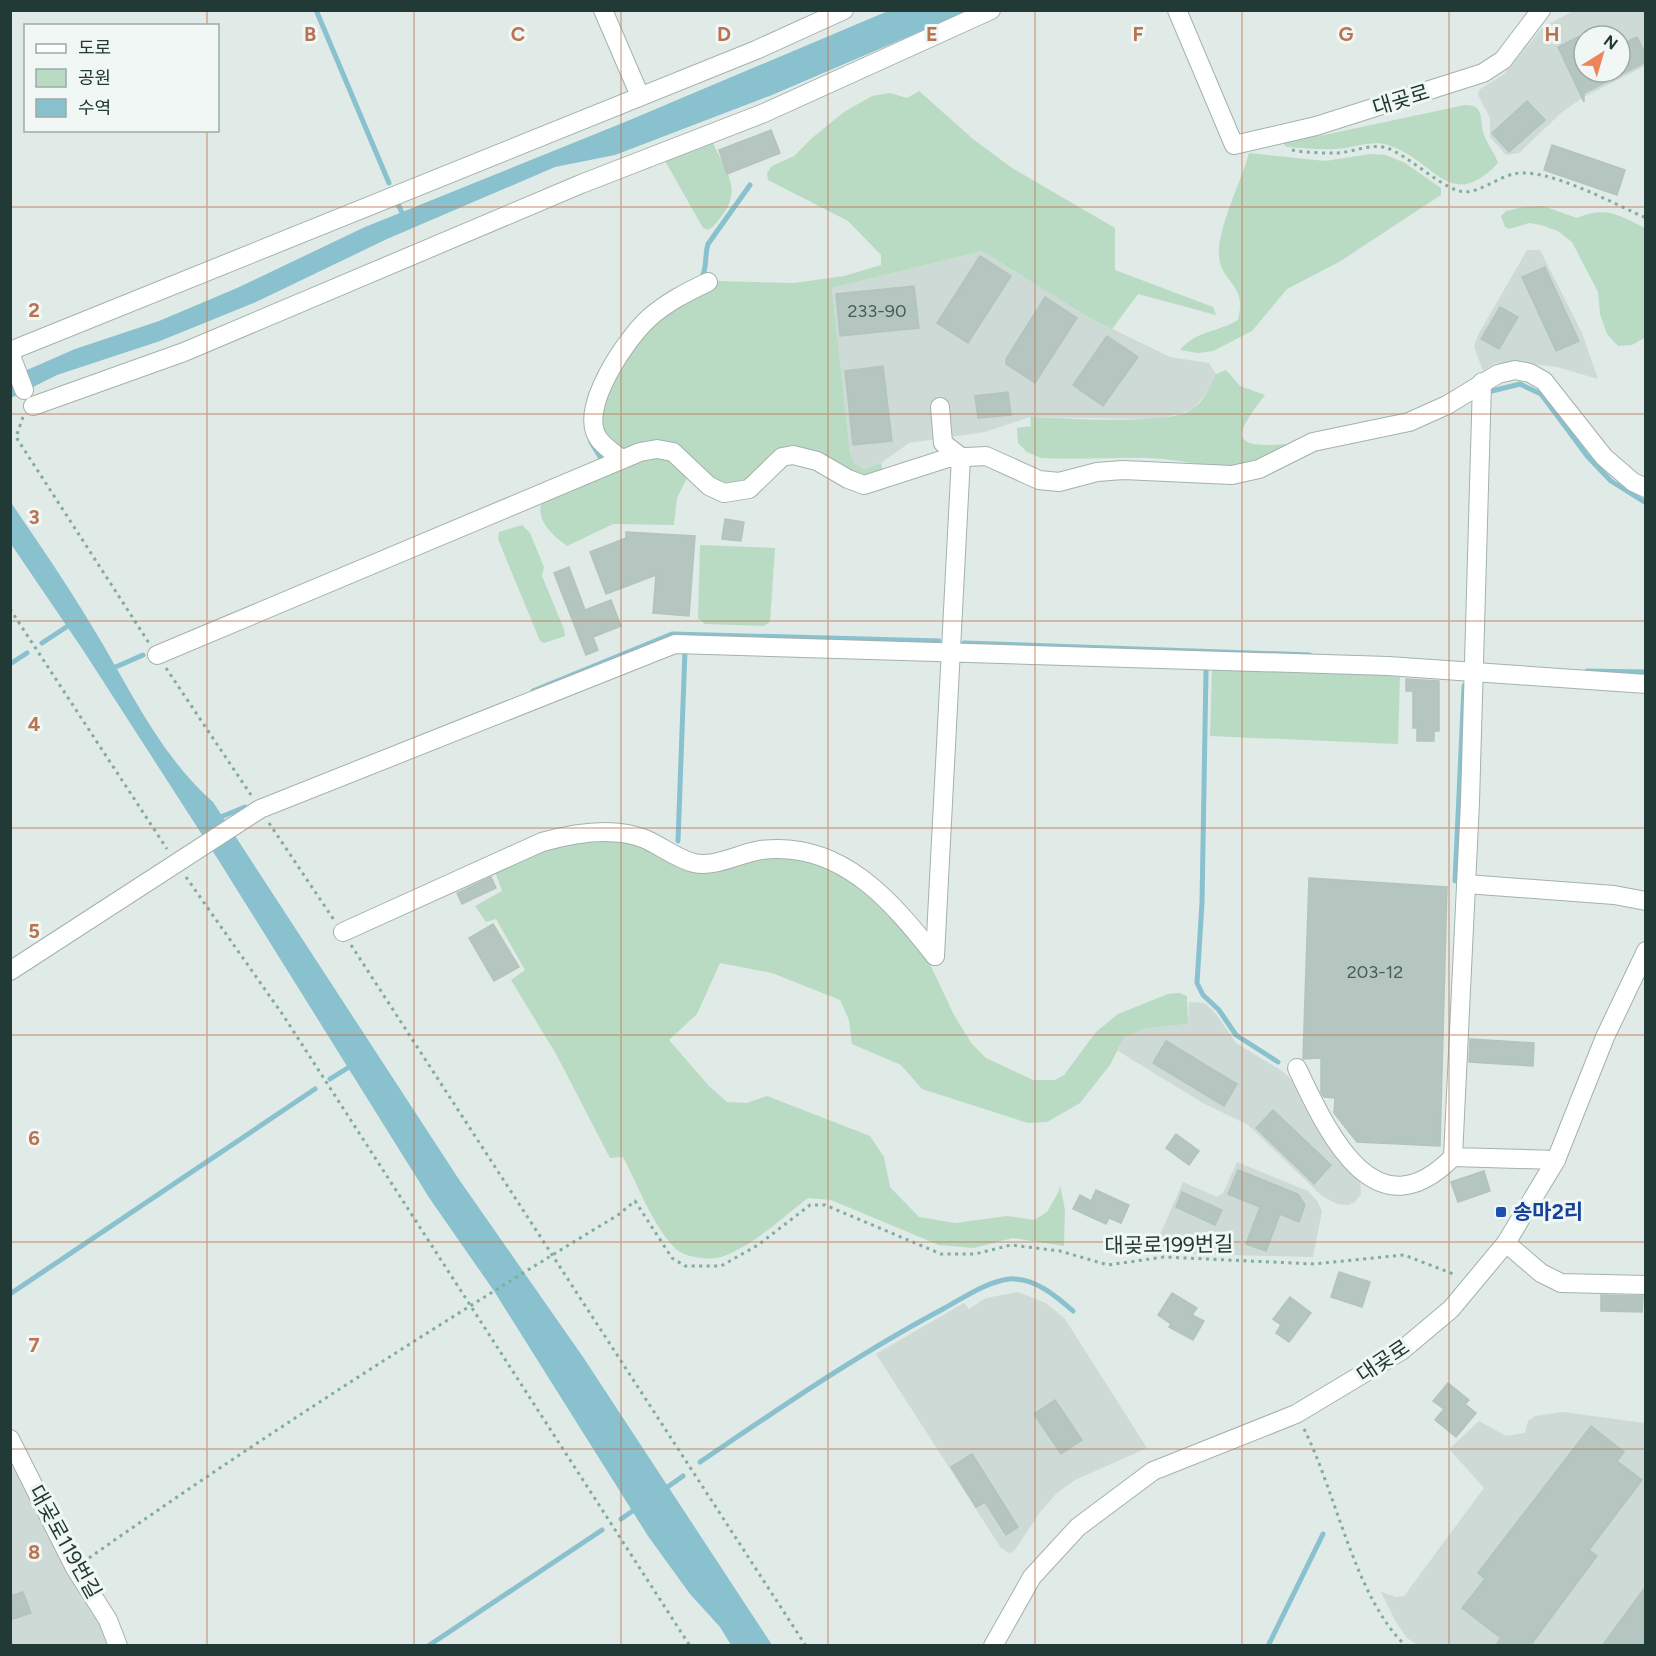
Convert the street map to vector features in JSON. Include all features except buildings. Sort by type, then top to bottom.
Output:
[{"type":"street","points":[[603,10],[640,96]]},
{"type":"street","points":[[844,10],[756,50],[640,96],[12,358],[28,398],[184,352],[581,183],[764,113],[991,10]]},
{"type":"street","name":"대곶로","points":[[1177,10],[1234,145],[1316,126],[1483,73],[1503,60],[1541,10]]},
{"type":"street","points":[[622,459],[597,437],[593,423],[597,400],[608,374],[626,345],[648,319],[674,299],[708,282]]},
{"type":"street","points":[[157,655],[622,459],[640,452],[666,449],[682,459],[710,486],[724,493],[749,489],[782,457],[794,455],[817,460],[848,479],[864,485],[948,458],[986,456],[1039,480],[1059,482],[1097,472],[1123,470],[1203,475],[1246,473],[1313,442],[1409,422],[1447,405],[1498,374],[1515,370],[1530,373],[1544,381],[1604,457],[1633,482],[1646,488]]},
{"type":"street","points":[[1453,1157],[1470,802],[1482,382]]},
{"type":"street","points":[[940,407],[943,443],[961,457]]},
{"type":"street","points":[[342,932],[542,842],[575,835],[610,832],[644,839],[694,863],[705,864],[761,850],[789,849],[807,851],[826,857],[847,868],[892,906],[935,956],[961,457]]},
{"type":"street","points":[[10,971],[260,809],[675,644],[1388,666],[1472,674],[1646,684]]},
{"type":"street","points":[[1466,884],[1614,895],[1646,901]]},
{"type":"street","name":"대곶로","points":[[993,1646],[1032,1577],[1078,1527],[1153,1471],[1296,1414],[1401,1351],[1451,1309],[1506,1243],[1556,1160],[1605,1037],[1646,951]]},
{"type":"street","points":[[1297,1068],[1333,1136],[1369,1178],[1382,1184],[1401,1187],[1426,1180],[1453,1157],[1556,1160]]},
{"type":"street","points":[[1506,1243],[1541,1273],[1561,1284],[1646,1285]]},
{"type":"street","name":"대곶로119번길","points":[[10,1439],[75,1568],[108,1620],[118,1646]]},
{"type":"path","points":[[1286,149],[1338,153],[1375,146],[1385,147],[1403,156],[1450,188],[1467,192],[1514,174],[1534,173],[1576,187],[1646,218]]},
{"type":"path","points":[[28,398],[16,436],[157,655],[342,932],[806,1646]]},
{"type":"path","points":[[10,609],[175,862],[283,1015],[690,1646]]},
{"type":"path","name":"대곶로199번길","points":[[551,1255],[618,1215],[635,1201],[672,1258],[685,1266],[721,1266],[758,1245],[810,1205],[825,1205],[941,1254],[975,1254],[1011,1245],[1060,1251],[1108,1265],[1164,1257],[1314,1264],[1404,1255],[1439,1266],[1474,1284]]},
{"type":"path","points":[[75,1568],[195,1484],[470,1304],[551,1255]]},
{"type":"path","points":[[1296,1414],[1320,1464],[1356,1564],[1391,1629],[1406,1646]]},
{"type":"shaded area","points":[[1575,10],[1645,11],[1645,66],[1632,73],[1632,24],[1572,24],[1572,84],[1610,84],[1582,98],[1561,113],[1519,153],[1506,155],[1490,137],[1490,118],[1478,95],[1479,90],[1504,74],[1543,27]]},
{"type":"shaded area","points":[[1527,250],[1540,250],[1582,333],[1598,379],[1557,367],[1525,363],[1495,363],[1483,371],[1474,347],[1478,335]]},
{"type":"shaded area","points":[[982,251],[1086,316],[1170,357],[1209,363],[1216,374],[1211,386],[1193,410],[1158,419],[1030,417],[985,432],[909,443],[881,463],[864,469],[854,463],[850,453],[832,288]]},
{"type":"shaded area","points":[[1189,1002],[1205,1003],[1216,1014],[1236,1043],[1282,1071],[1292,1080],[1315,1125],[1360,1179],[1361,1194],[1355,1202],[1348,1205],[1337,1204],[1322,1196],[1248,1125],[1203,1103],[1118,1051],[1124,1038],[1146,1028],[1188,1024]]},
{"type":"shaded area","points":[[1237,1162],[1308,1191],[1317,1201],[1322,1211],[1313,1257],[1152,1253],[1183,1182],[1217,1197],[1223,1193]]},
{"type":"shaded area","points":[[1018,1292],[1046,1303],[1065,1319],[1147,1448],[1075,1480],[1057,1493],[1041,1511],[1014,1551],[1009,1553],[1001,1548],[876,1354],[964,1303],[969,1309],[986,1298]]},
{"type":"shaded area","points":[[1563,1412],[1645,1423],[1645,1645],[1418,1645],[1407,1638],[1381,1592],[1396,1597],[1404,1596],[1484,1488],[1449,1449],[1479,1421],[1506,1436],[1525,1433],[1528,1421],[1535,1416]]},
{"type":"shaded area","points":[[10,1461],[60,1559],[95,1615],[109,1645],[11,1645]]},
{"type":"green space","points":[[919,91],[973,139],[1012,168],[1115,228],[1115,270],[1213,307],[1216,315],[1138,294],[1112,329],[1086,316],[982,251],[832,288],[850,453],[854,463],[864,469],[881,463],[884,476],[864,481],[790,450],[753,481],[721,490],[687,460],[618,450],[608,443],[599,415],[608,387],[648,319],[716,281],[794,283],[844,276],[881,265],[881,255],[848,221],[768,180],[767,173],[772,166],[794,156],[844,112],[872,96],[890,93],[907,98]]},
{"type":"green space","points":[[1465,105],[1475,107],[1480,113],[1484,136],[1498,163],[1481,177],[1467,184],[1454,184],[1443,179],[1404,152],[1388,145],[1369,144],[1325,149],[1287,147],[1282,143],[1287,139],[1324,135]]},
{"type":"green space","points":[[708,139],[713,143],[726,170],[731,195],[724,213],[708,230],[703,228],[664,159]]},
{"type":"green space","points":[[1249,153],[1325,161],[1371,154],[1386,155],[1405,163],[1441,188],[1441,195],[1339,262],[1287,289],[1252,331],[1213,351],[1198,353],[1180,350],[1200,335],[1238,320],[1239,295],[1222,269],[1219,245]]},
{"type":"green space","points":[[1543,206],[1577,218],[1605,212],[1645,228],[1644,338],[1632,345],[1618,346],[1607,334],[1600,314],[1598,292],[1572,242],[1558,231],[1541,225],[1529,223],[1509,229],[1505,227],[1501,216],[1506,211]]},
{"type":"green space","points":[[1226,370],[1240,386],[1265,395],[1243,429],[1242,436],[1246,441],[1254,444],[1287,444],[1253,462],[1220,466],[1151,458],[1041,458],[1027,452],[1018,443],[1017,428],[1031,426],[1030,417],[1115,420],[1162,418],[1181,414],[1197,406],[1216,374]]},
{"type":"green space","points":[[664,451],[688,476],[677,498],[674,525],[613,524],[567,546],[546,526],[541,513],[543,500]]},
{"type":"green space","points":[[522,525],[530,533],[544,567],[542,576],[564,629],[565,636],[544,643],[540,641],[498,539],[499,532]]},
{"type":"green space","points":[[700,545],[775,548],[770,622],[764,626],[705,624],[698,618]]},
{"type":"green space","points":[[1212,670],[1341,671],[1400,677],[1398,744],[1210,736]]},
{"type":"green space","points":[[599,838],[633,841],[690,870],[793,855],[851,878],[911,937],[929,962],[954,1015],[972,1044],[986,1058],[1033,1080],[1055,1080],[1064,1075],[1096,1032],[1118,1014],[1168,994],[1179,993],[1187,996],[1188,1024],[1146,1028],[1124,1038],[1110,1065],[1080,1103],[1047,1122],[1028,1123],[922,1089],[901,1065],[852,1044],[849,1020],[840,1000],[772,973],[720,963],[697,1014],[669,1040],[709,1086],[727,1102],[747,1103],[767,1096],[870,1136],[884,1157],[890,1187],[919,1217],[955,1223],[1007,1216],[1034,1220],[1047,1212],[1060,1185],[1065,1210],[1064,1246],[1013,1238],[974,1248],[939,1245],[831,1200],[808,1198],[757,1238],[719,1258],[699,1258],[686,1255],[676,1249],[653,1217],[623,1157],[610,1158],[556,1054],[511,980],[525,970],[496,919],[486,922],[475,906],[502,891],[494,869],[544,848]]},
{"type":"water","points":[[888,11],[968,11],[772,95],[615,155],[555,167],[387,239],[256,302],[160,341],[57,375],[11,398],[11,377],[75,349],[159,321],[237,288],[365,227],[625,122]]},
{"type":"water","points":[[10,501],[80,607],[160,740],[193,783],[213,802],[458,1178],[583,1357],[772,1645],[731,1645],[720,1627],[690,1594],[648,1536],[494,1291],[430,1199],[219,861],[83,650],[11,544]]},
{"type":"waterway","points":[[316,10],[389,183]]},
{"type":"waterway","points":[[701,279],[708,244],[750,185]]},
{"type":"waterway","points":[[397,202],[404,217]]},
{"type":"waterway","points":[[1492,391],[1520,384],[1541,394],[1588,457],[1611,481],[1646,503]]},
{"type":"waterway","points":[[591,442],[602,460],[599,461]]},
{"type":"waterway","points":[[42,643],[71,624]]},
{"type":"waterway","points":[[533,691],[672,634],[939,641]]},
{"type":"waterway","points":[[964,643],[1310,655]]},
{"type":"waterway","points":[[678,841],[685,650]]},
{"type":"waterway","points":[[10,664],[27,653]]},
{"type":"waterway","points":[[111,669],[143,655]]},
{"type":"waterway","points":[[1206,671],[1202,903],[1197,983],[1203,995],[1219,1010],[1236,1035],[1278,1062]]},
{"type":"waterway","points":[[1587,671],[1646,672]]},
{"type":"waterway","points":[[1455,881],[1464,686]]},
{"type":"waterway","points":[[216,819],[245,807]]},
{"type":"waterway","points":[[330,1079],[354,1064]]},
{"type":"waterway","points":[[10,1294],[315,1089]]},
{"type":"waterway","points":[[700,1462],[850,1363],[911,1326],[992,1283],[1018,1279],[1036,1284],[1073,1311]]},
{"type":"waterway","points":[[662,1491],[683,1476]]},
{"type":"waterway","points":[[621,1519],[637,1508]]},
{"type":"waterway","points":[[428,1646],[602,1530]]},
{"type":"waterway","points":[[1268,1646],[1323,1534]]},
{"type":"place","name":"송마2리","points":[[1501,1212]]}]
